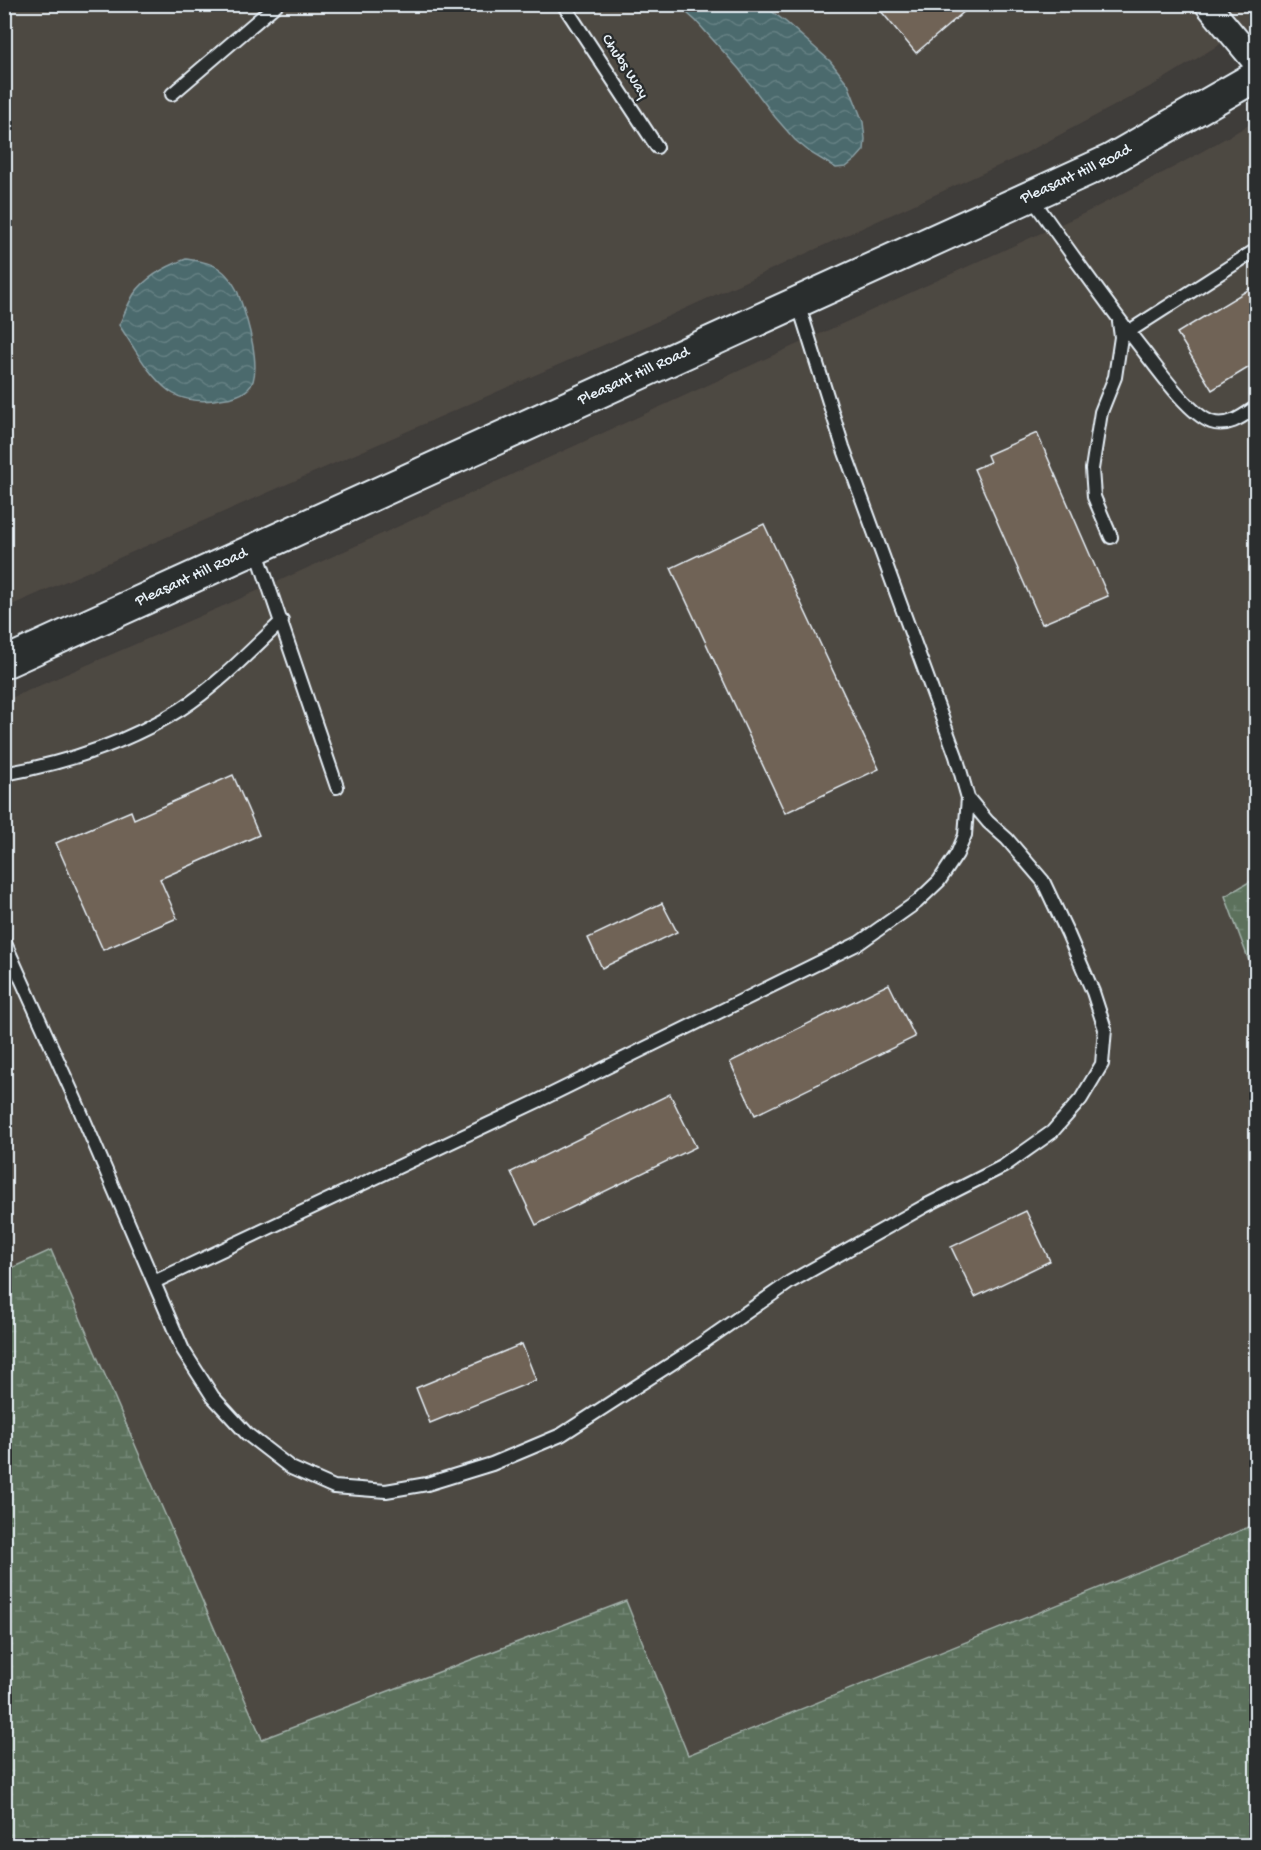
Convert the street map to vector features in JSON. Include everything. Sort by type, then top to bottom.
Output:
[{"type":"street","points":[[1207,4],[1257,63]]},
{"type":"street","name":"Pleasant Hill Road","points":[[4,663],[1110,160],[1257,76]]},
{"type":"lane","points":[[172,94],[277,4]]},
{"type":"lane","name":"Chubs Way","points":[[563,4],[657,147]]},
{"type":"lane","points":[[1031,197],[1118,320],[1174,390],[1196,412],[1210,422],[1225,424],[1257,406]]},
{"type":"lane","points":[[1128,332],[1257,250]]},
{"type":"lane","points":[[154,1282],[540,1100],[860,943],[917,903],[939,881],[957,854],[964,835],[968,798],[956,756],[843,447],[798,303]]},
{"type":"lane","points":[[1111,537],[1094,497],[1092,469],[1101,412],[1117,366],[1121,337],[1118,320]]},
{"type":"lane","points":[[256,549],[337,788]]},
{"type":"lane","points":[[4,774],[92,752],[142,731],[182,708],[215,683],[282,621]]},
{"type":"lane","points":[[4,941],[76,1101],[183,1350],[213,1397],[248,1434],[291,1468],[334,1487],[386,1491],[427,1484],[492,1464],[561,1434],[688,1353],[790,1282],[925,1206],[1004,1166],[1052,1132],[1081,1099],[1102,1064],[1105,1029],[1093,992],[1043,881],[1007,839],[987,822],[968,798]]},
{"type":"shaded area","points":[[5,5],[1256,5],[1256,22],[1157,83],[1020,156],[649,325],[5,608]]},
{"type":"shaded area","points":[[1256,121],[1256,878],[1226,896],[1256,980],[1256,1524],[688,1755],[626,1602],[262,1739],[51,1250],[5,1271],[4,701],[237,600],[1085,213]]},
{"type":"green space","points":[[1256,878],[1256,980],[1225,896]]},
{"type":"green space","points":[[51,1250],[262,1739],[626,1601],[688,1755],[1256,1524],[1256,1845],[5,1845],[5,1271]]},
{"type":"water","points":[[678,5],[763,5],[786,22],[830,61],[848,84],[863,122],[864,150],[846,167],[836,168],[811,153],[795,140],[739,69],[696,21]]},
{"type":"water","points":[[186,259],[217,267],[229,278],[238,293],[246,316],[255,371],[248,389],[236,396],[202,401],[190,400],[169,391],[148,369],[119,325],[134,294],[145,282],[164,269]]},
{"type":"building","points":[[875,4],[973,4],[916,53]]},
{"type":"building","points":[[1256,285],[1256,363],[1212,390],[1177,333]]},
{"type":"building","points":[[1037,433],[1108,596],[1042,624],[974,469],[990,462],[987,455]]},
{"type":"building","points":[[764,524],[879,769],[785,813],[671,568]]},
{"type":"building","points":[[233,775],[259,835],[160,879],[177,918],[103,950],[56,843],[131,811],[134,819]]},
{"type":"building","points":[[662,903],[677,932],[602,968],[588,938]]},
{"type":"building","points":[[889,984],[915,1037],[755,1115],[730,1062]]},
{"type":"building","points":[[670,1094],[696,1147],[536,1225],[511,1172]]},
{"type":"building","points":[[1026,1211],[1050,1261],[975,1297],[951,1247]]},
{"type":"building","points":[[522,1344],[536,1380],[430,1423],[416,1388]]}]
